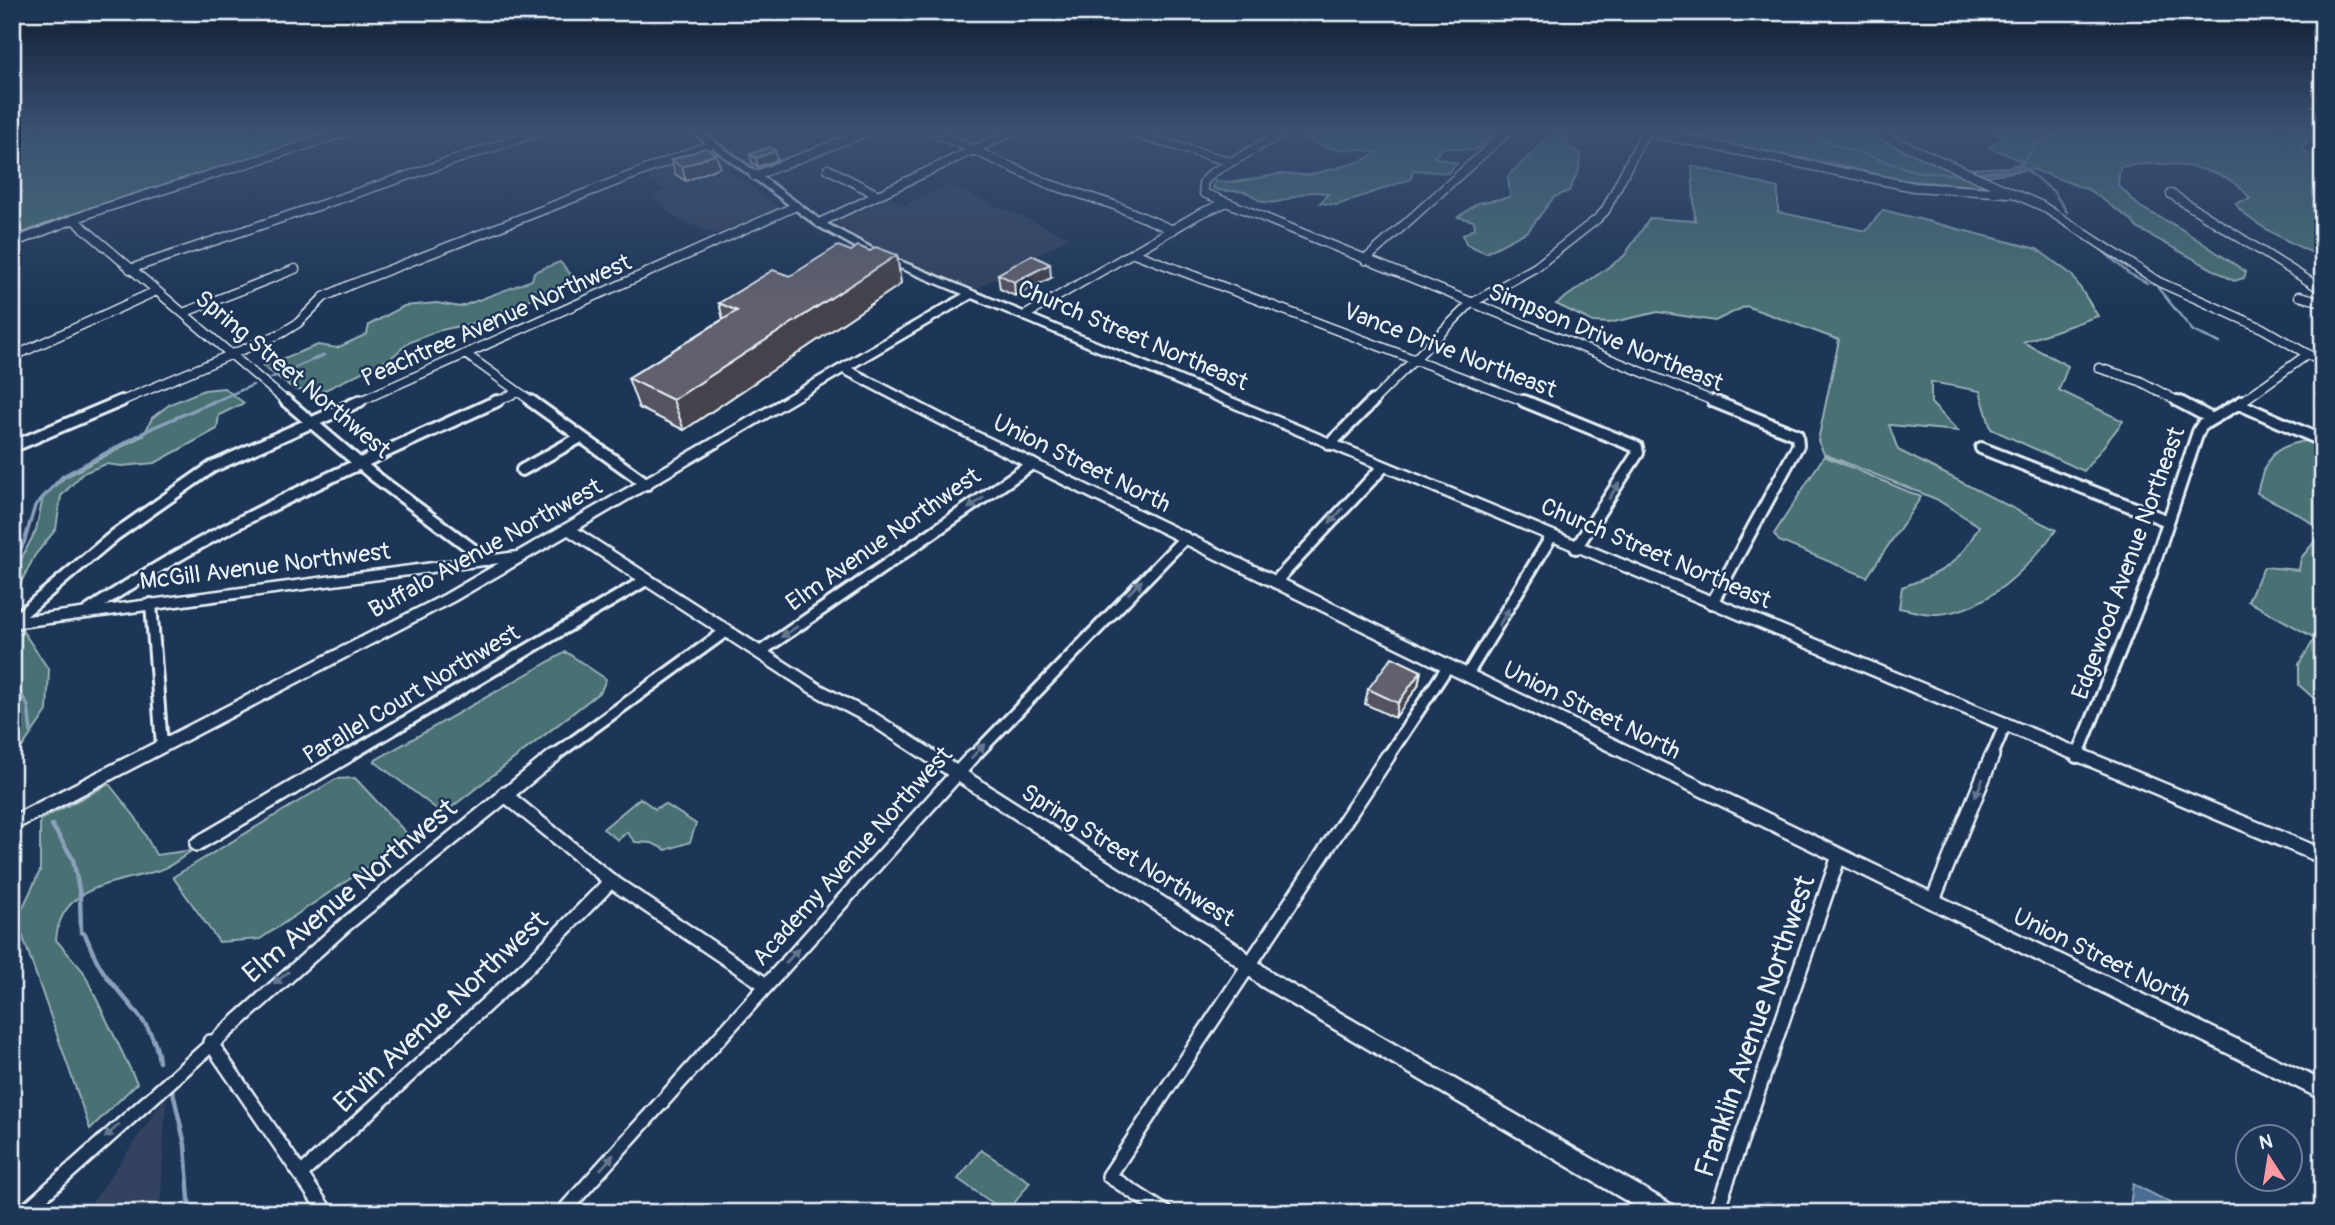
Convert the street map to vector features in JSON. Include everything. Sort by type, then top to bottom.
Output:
[{"type":"street","points":[[12,243],[73,219],[167,189]]},
{"type":"street","points":[[130,269],[368,189]]},
{"type":"street","points":[[12,447],[291,328],[324,297],[597,189]]},
{"type":"street","name":"Church Street Northeast","points":[[772,189],[819,223],[911,272],[971,294],[2077,757],[2323,857]]},
{"type":"street","points":[[867,189],[878,195]]},
{"type":"street","points":[[819,223],[890,189]]},
{"type":"street","points":[[1065,189],[1114,205],[1173,230]]},
{"type":"street","points":[[1199,214],[1205,189]]},
{"type":"street","points":[[1365,260],[1444,189]]},
{"type":"street","points":[[1329,444],[1471,304],[1536,267],[1597,219],[1605,211],[1617,189]]},
{"type":"street","points":[[1950,189],[2015,193]]},
{"type":"street","points":[[2006,189],[2058,215],[2159,282],[2233,314],[2323,363]]},
{"type":"street","name":"Simpson Drive Northeast","points":[[1204,193],[1797,435],[1798,445],[1712,603]]},
{"type":"street","points":[[2171,194],[2323,290]]},
{"type":"street","points":[[1024,316],[1199,214],[1225,202]]},
{"type":"street","name":"Peachtree Avenue Northwest","points":[[12,622],[71,570],[187,481],[212,467],[796,206]]},
{"type":"street","name":"Spring Street Northwest","points":[[73,219],[360,463],[487,560]]},
{"type":"street","name":"Vance Drive Northeast","points":[[1134,253],[1415,358],[1637,447],[1638,453],[1576,548]]},
{"type":"street","points":[[183,313],[295,269]]},
{"type":"street","points":[[12,357],[156,291]]},
{"type":"street","name":"Buffalo Avenue Northwest","points":[[12,824],[449,598],[971,294]]},
{"type":"street","points":[[2299,296],[2323,302]]},
{"type":"street","name":"Edgewood Avenue Northeast","points":[[2077,757],[2151,576],[2197,432],[2202,425],[2239,404],[2308,354]]},
{"type":"street","points":[[467,355],[647,484]]},
{"type":"street","name":"Union Street North","points":[[842,368],[1032,464],[2323,1091]]},
{"type":"street","points":[[2099,368],[2140,381],[2212,419]]},
{"type":"street","points":[[87,612],[131,581],[207,536],[517,392]]},
{"type":"street","points":[[2239,404],[2323,441]]},
{"type":"street","points":[[522,470],[581,438]]},
{"type":"street","points":[[1981,448],[2168,521]]},
{"type":"street","name":"Elm Avenue Northwest","points":[[760,652],[1032,464]]},
{"type":"street","points":[[1275,582],[1383,467]]},
{"type":"street","name":"Spring Street Northwest","points":[[568,529],[816,689],[873,719],[955,775],[1231,950],[1267,980],[1667,1213]]},
{"type":"street","points":[[1467,675],[1551,537]]},
{"type":"street","name":"Academy Avenue Northwest","points":[[562,1213],[955,775],[1185,538]]},
{"type":"street","name":"McGill Avenue Northwest","points":[[12,622],[523,555]]},
{"type":"street","name":"Parallel Court Northwest","points":[[197,844],[646,580]]},
{"type":"street","points":[[151,604],[162,746]]},
{"type":"street","name":"Elm Avenue Northwest","points":[[23,1213],[210,1042],[504,794],[576,738],[726,631]]},
{"type":"street","points":[[1166,1213],[1110,1175],[1448,666]]},
{"type":"street","points":[[1933,901],[2005,725]]},
{"type":"street","points":[[504,794],[611,881],[766,985]]},
{"type":"street","name":"Franklin Avenue Northwest","points":[[1716,1213],[1839,856]]},
{"type":"street","name":"Ervin Avenue Northwest","points":[[301,1174],[526,968],[611,881]]},
{"type":"street","points":[[210,1042],[327,1213]]},
{"type":"shaded area","points":[[670,189],[754,189],[780,207],[717,234],[678,220],[652,196]]},
{"type":"shaded area","points":[[938,189],[957,189],[1070,237],[977,289],[895,260],[830,219],[883,194],[905,205]]},
{"type":"shaded area","points":[[166,1096],[160,1213],[85,1213]]},
{"type":"shaded area","points":[[2133,1184],[2171,1203],[2169,1213],[2129,1213]]},
{"type":"green space","points":[[12,189],[153,189],[67,216],[12,237]]},
{"type":"green space","points":[[1216,189],[1382,189],[1337,205],[1320,203],[1328,194],[1318,192],[1273,202],[1261,201],[1245,192]]},
{"type":"green space","points":[[1509,189],[1570,189],[1554,197],[1528,231],[1486,253],[1466,244],[1463,235],[1475,228],[1474,221],[1458,217],[1478,203],[1510,197]]},
{"type":"green space","points":[[1693,189],[1778,189],[1778,212],[1866,231],[1883,210],[2037,249],[2072,275],[2098,316],[2023,342],[2068,366],[2059,390],[2123,421],[2084,471],[1991,429],[1980,391],[1931,382],[1931,403],[1958,431],[1889,425],[1898,450],[2056,530],[2020,572],[1990,596],[1956,611],[1933,614],[1899,608],[1902,587],[1948,566],[1964,550],[1979,526],[1936,499],[1824,454],[1818,441],[1839,340],[1746,306],[1715,321],[1658,312],[1609,323],[1593,322],[1556,304],[1624,256],[1650,218],[1695,221]]},
{"type":"green space","points":[[2087,189],[2122,189],[2140,207],[2180,228],[2246,272],[2244,278],[2234,281],[2137,228],[2131,220]]},
{"type":"green space","points":[[2242,189],[2323,189],[2323,257],[2288,241],[2249,218],[2236,203],[2250,199]]},
{"type":"green space","points":[[560,262],[575,279],[478,322],[437,331],[408,343],[391,358],[323,391],[295,390],[263,366],[318,345],[337,348],[367,334],[369,325],[404,306],[437,303],[460,307],[532,280],[534,272]]},
{"type":"green space","points":[[224,388],[244,403],[219,415],[217,429],[155,463],[122,466],[106,464],[83,473],[61,496],[56,529],[35,555],[12,600],[12,577],[36,530],[43,497],[64,478],[144,435],[152,418],[170,404],[204,390]]},
{"type":"green space","points":[[2312,440],[2323,444],[2323,703],[2319,703],[2299,685],[2299,664],[2315,638],[2248,601],[2264,567],[2299,570],[2301,558],[2320,535],[2303,517],[2257,493],[2264,470],[2273,454],[2288,445]]},
{"type":"green space","points":[[1824,456],[1921,497],[1867,577],[1779,541],[1774,534]]},
{"type":"green space","points":[[22,630],[49,670],[47,711],[12,762],[12,631]]},
{"type":"green space","points":[[566,652],[606,679],[601,691],[443,814],[374,761]]},
{"type":"green space","points":[[355,778],[411,838],[260,939],[219,942],[173,877],[336,779]]},
{"type":"green space","points":[[109,784],[136,818],[156,855],[193,850],[164,869],[110,883],[80,896],[68,907],[60,921],[56,940],[83,971],[137,1083],[90,1129],[17,920],[40,871],[40,820]]},
{"type":"green space","points":[[640,798],[655,809],[665,804],[696,824],[690,842],[666,850],[652,843],[635,842],[627,832],[618,840],[603,829]]},
{"type":"green space","points":[[981,1150],[1030,1182],[1007,1213],[958,1179]]},
{"type":"building","points":[[838,246],[851,251],[858,246],[870,251],[876,247],[897,255],[673,400],[628,378],[737,311],[719,303],[773,270],[790,276]]},
{"type":"building","points":[[1032,255],[1050,264],[1014,282],[998,274]]},
{"type":"building","points":[[1392,657],[1421,671],[1398,703],[1368,689]]},
{"type":"waterway","points":[[2051,189],[2067,212]]},
{"type":"waterway","points":[[2102,250],[2128,273],[2147,283]]},
{"type":"waterway","points":[[2158,288],[2193,331],[2220,343]]},
{"type":"waterway","points":[[271,378],[324,355]]},
{"type":"waterway","points":[[211,403],[253,385]]},
{"type":"waterway","points":[[12,564],[24,543],[35,506],[63,476],[154,427],[215,401]]},
{"type":"waterway","points":[[12,678],[28,706],[31,732]]},
{"type":"waterway","points":[[52,825],[73,859],[80,895],[81,932],[85,934],[102,969],[146,1025],[157,1049],[159,1062]]},
{"type":"waterway","points":[[173,1092],[185,1145],[190,1213]]}]
